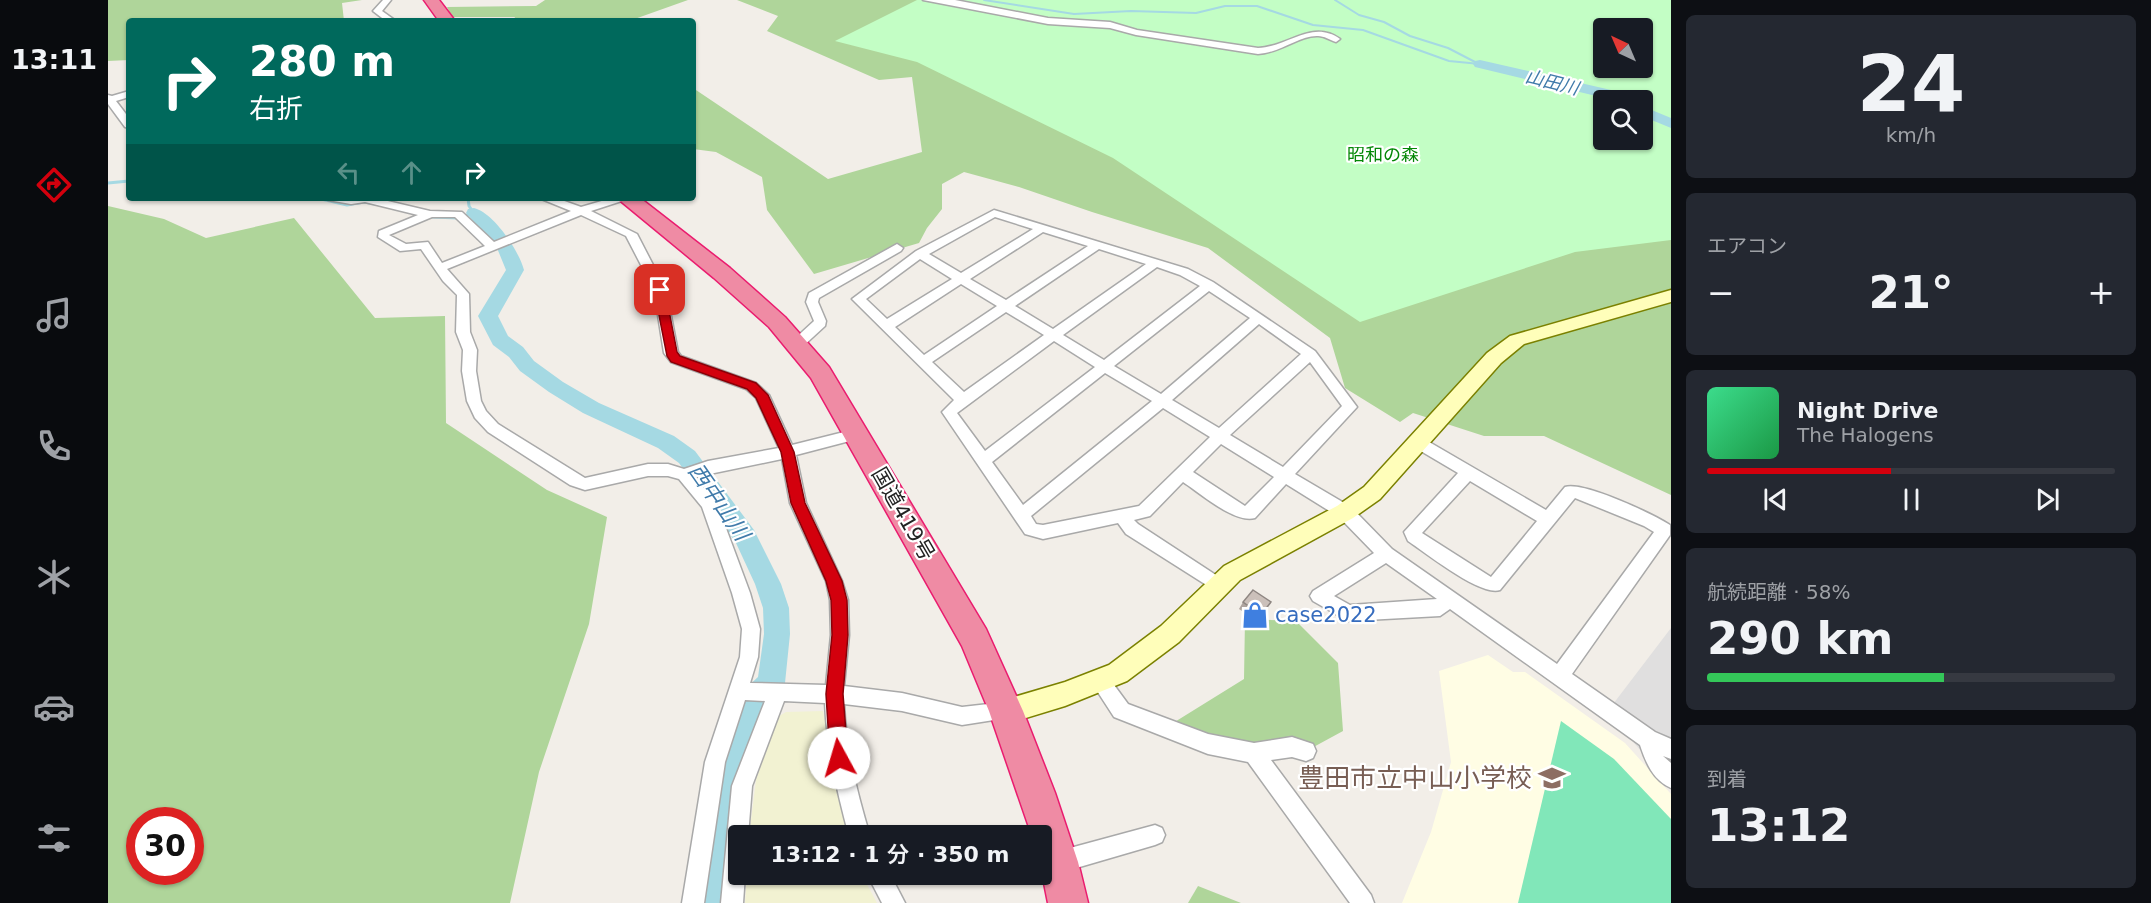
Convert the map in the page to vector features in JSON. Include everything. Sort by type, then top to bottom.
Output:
[{"type":"highway","points":[[431,0],[445,18]]},
{"type":"highway","name":"国道419号","points":[[630,201],[722,273],[777,322],[820,373],[975,639],[1006,711],[1059,862],[1068,903]]},
{"type":"street","points":[[387,0],[377,11],[388,18]]},
{"type":"street","points":[[927,0],[952,2],[1048,21],[1110,25],[1136,32],[1258,51],[1269,52],[1315,33],[1326,34],[1336,39]]},
{"type":"street","points":[[126,95],[109,99],[126,121]]},
{"type":"street","points":[[370,201],[430,214],[458,214],[495,246]]},
{"type":"street","points":[[554,201],[582,211],[631,234],[660,290],[671,353],[676,359],[751,386],[762,395],[788,452],[798,503],[834,581],[839,600],[840,635],[834,694],[839,758],[857,825]]},
{"type":"street","points":[[440,268],[582,211],[616,201]]},
{"type":"street","points":[[963,400],[858,300],[921,254],[994,213],[1184,272],[1209,285],[1310,354],[1350,407],[1249,513],[1243,513],[1183,474]]},
{"type":"street","points":[[430,214],[383,233],[384,237],[404,248],[424,245],[447,278],[463,294],[462,332],[471,350],[470,371],[474,401],[480,414],[494,428],[575,481],[585,484],[648,470],[668,470],[686,474],[708,467],[788,452],[856,434]]},
{"type":"street","points":[[886,326],[1042,228]]},
{"type":"street","points":[[923,362],[1097,245]]},
{"type":"street","points":[[795,346],[818,326],[820,321],[812,302],[813,296],[897,248]]},
{"type":"street","points":[[921,254],[1345,512],[1386,554],[1447,599],[1648,739],[1671,749]]},
{"type":"street","points":[[1155,263],[949,412],[1031,529],[1043,532],[1144,511],[1220,436],[1310,354]]},
{"type":"street","points":[[984,461],[1209,285]]},
{"type":"street","points":[[739,691],[834,694],[902,702],[962,716],[1006,711],[1065,694],[1118,673],[1170,634],[1232,573],[1345,512],[1372,493],[1494,358],[1516,340],[1671,296]]},
{"type":"street","points":[[1021,515],[1258,318]]},
{"type":"street","points":[[1419,443],[1548,519]]},
{"type":"street","points":[[1469,472],[1412,532],[1414,536],[1484,582],[1494,585],[1571,491],[1580,492],[1650,521],[1664,530],[1559,677]]},
{"type":"street","points":[[686,474],[709,504],[741,593],[751,630],[749,657],[715,762],[693,903]]},
{"type":"street","points":[[1120,515],[1132,529],[1219,586]]},
{"type":"street","points":[[1386,554],[1319,596],[1348,613],[1440,608],[1447,599]]},
{"type":"street","points":[[1099,680],[1121,711],[1208,744],[1254,753],[1292,747],[1306,751]]},
{"type":"street","points":[[732,903],[742,786],[774,693]]},
{"type":"street","points":[[1648,739],[1655,761],[1671,778]]},
{"type":"street","points":[[1254,753],[1363,903]]},
{"type":"street","points":[[1059,862],[1155,835]]},
{"type":"street","points":[[884,885],[894,903]]},
{"type":"shaded area","points":[[1671,628],[1671,785],[1627,735],[1604,716]]},
{"type":"shaded area","name":"豊田市立中山小学校","points":[[1488,655],[1513,672],[1525,672],[1625,743],[1671,794],[1671,903],[1402,903],[1431,832],[1451,762],[1439,671]]},
{"type":"green space","points":[[108,0],[362,0],[342,3],[344,18],[126,18],[126,60],[108,61]]},
{"type":"green space","points":[[545,0],[688,0],[637,18],[452,17],[447,7],[536,6]]},
{"type":"green space","name":"昭和の森","points":[[737,0],[1671,0],[1671,495],[1544,436],[1484,436],[1413,413],[1400,422],[1345,388],[1330,338],[1208,248],[1019,187],[964,172],[942,184],[942,209],[919,243],[814,274],[767,210],[762,177],[716,152],[696,149],[696,90],[828,179],[922,152],[912,77],[879,80],[767,31],[778,16]]},
{"type":"green space","name":"昭和の森","points":[[917,0],[1671,0],[1671,240],[1575,252],[1360,322],[1113,158],[917,62],[835,41]]},
{"type":"green space","points":[[108,206],[164,219],[206,238],[294,218],[375,318],[445,316],[446,423],[547,490],[607,517],[589,624],[539,772],[510,903],[108,903]]},
{"type":"green space","points":[[1245,619],[1296,621],[1338,663],[1343,731],[1297,756],[1237,742],[1170,740],[1165,728],[1244,679]]},
{"type":"green space","points":[[823,711],[846,825],[750,825],[756,780],[776,718],[786,712]]},
{"type":"green space","points":[[1561,721],[1614,759],[1671,819],[1671,903],[1518,903]]},
{"type":"green space","points":[[746,885],[867,885],[877,903],[745,903]]},
{"type":"green space","points":[[1198,886],[1241,903],[1188,903]]},
{"type":"building","points":[[1253,590],[1271,602],[1261,615],[1243,602]]},
{"type":"waterway","points":[[984,0],[1074,14],[1131,11],[1196,13],[1225,6],[1257,6],[1313,25],[1363,30],[1449,61],[1480,64]]},
{"type":"waterway","points":[[1335,0],[1359,15],[1384,22],[1410,36],[1448,48],[1477,63]]},
{"type":"waterway","name":"山田川","points":[[1480,64],[1593,90]]},
{"type":"waterway","name":"山田川","points":[[1653,115],[1671,124]]},
{"type":"waterway","points":[[108,183],[126,181]]},
{"type":"waterway","points":[[330,201],[347,205],[364,202],[375,204]]},
{"type":"waterway","points":[[432,217],[458,218],[474,213],[468,201]]},
{"type":"waterway","name":"西中山川","points":[[474,213],[504,246],[513,261],[515,270],[488,316],[500,340],[516,352],[527,366],[556,387],[591,408],[666,442],[687,457],[745,537],[768,584],[776,608],[777,634],[771,683],[753,700],[740,737],[719,831],[710,903]]},
{"type":"place","name":"case2022","points":[[1255,615]]},
{"type":"place","name":"豊田市立中山小学校","points":[[1552,778]]},
{"type":"route","points":[[660,290],[671,353],[676,359],[693,367],[751,386],[762,395],[788,452],[798,503],[834,581],[839,600],[840,635],[834,694],[839,758]]}]
